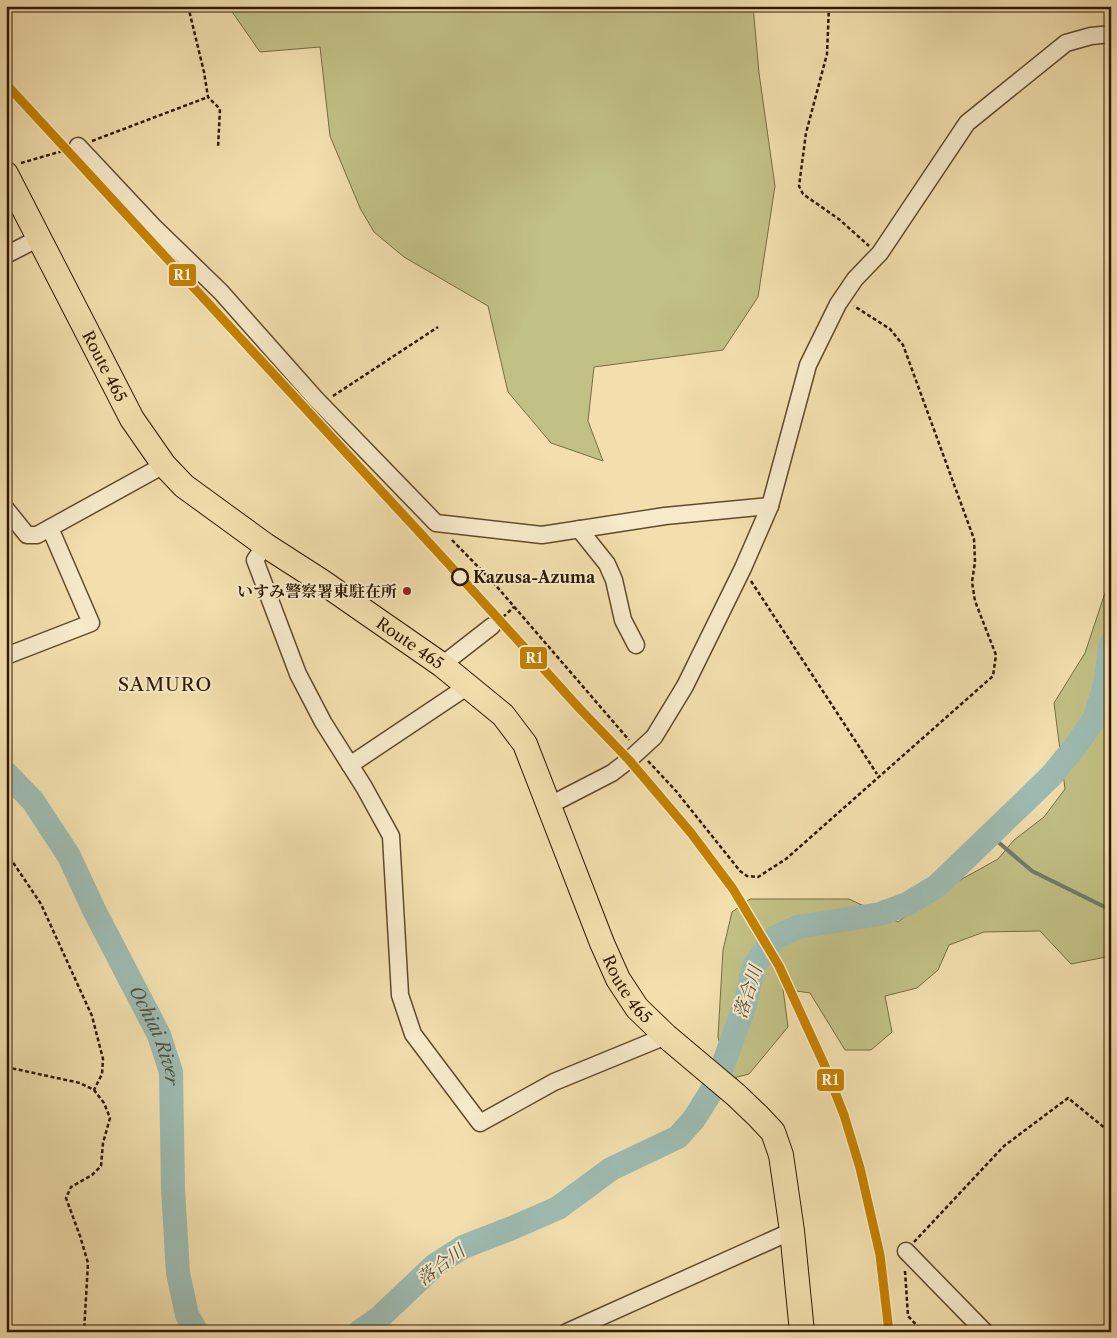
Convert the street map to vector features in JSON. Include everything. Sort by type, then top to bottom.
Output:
[{"type":"highway","name":"Route 465","points":[[11,170],[39,238],[132,419],[164,465],[184,486],[442,665],[503,715],[525,744],[602,943],[618,979],[637,1008],[692,1059],[736,1095],[773,1132],[781,1155],[792,1231]]},
{"type":"highway","points":[[792,1231],[802,1332]]},
{"type":"street","points":[[548,806],[612,772],[654,737],[685,686],[743,568],[770,506],[808,365],[842,298],[855,279],[880,253],[967,123],[1066,43],[1090,36],[1111,34]]},
{"type":"street","points":[[78,146],[153,226],[221,292],[321,404],[436,523],[542,535],[665,516],[770,506]]},
{"type":"street","points":[[6,255],[39,238]]},
{"type":"street","points":[[6,509],[27,535],[37,535],[164,465]]},
{"type":"street","points":[[6,656],[91,623],[50,528]]},
{"type":"street","points":[[579,530],[606,564],[614,580],[623,620],[636,645]]},
{"type":"street","points":[[265,544],[255,560],[298,674],[322,722],[364,787],[391,836],[400,995],[413,1034],[480,1123],[554,1082],[666,1036]]},
{"type":"street","points":[[442,665],[492,626]]},
{"type":"street","points":[[350,765],[468,686]]},
{"type":"street","points":[[567,1332],[792,1231]]},
{"type":"street","points":[[906,1251],[985,1332]]},
{"type":"path","points":[[188,6],[208,97],[220,109],[218,148]]},
{"type":"path","points":[[828,6],[826,54],[806,133],[798,186],[804,194],[840,220],[875,251],[880,253]]},
{"type":"path","points":[[11,170],[208,97]]},
{"type":"path","points":[[436,523],[492,581],[638,751],[676,791],[740,870],[747,876],[758,877],[786,860],[993,676],[996,655],[975,601],[972,582],[975,562],[974,539],[903,345],[890,328],[842,298]]},
{"type":"path","points":[[321,404],[438,327]]},
{"type":"path","points":[[743,568],[877,774]]},
{"type":"path","points":[[6,852],[41,904],[92,1016],[103,1059],[102,1074],[94,1090]]},
{"type":"path","points":[[6,1067],[80,1083],[94,1090],[104,1103],[110,1118],[103,1143],[101,1166],[92,1175],[71,1187],[66,1198],[88,1263],[84,1332]]},
{"type":"path","points":[[923,1332],[908,1316],[904,1253],[1004,1146],[1068,1098],[1111,1133]]},
{"type":"shaded area","points":[[228,6],[753,6],[759,73],[775,186],[758,297],[723,350],[594,367],[588,421],[603,461],[551,443],[508,392],[488,306],[404,257],[374,232],[360,208],[330,136],[320,47],[260,52]]},
{"type":"shaded area","points":[[1111,585],[1111,956],[1071,964],[1040,931],[984,932],[949,945],[938,970],[917,988],[885,996],[892,1032],[871,1050],[845,1050],[810,993],[783,989],[788,1027],[749,1074],[730,1079],[718,1037],[723,950],[732,912],[750,899],[849,899],[898,922],[933,895],[998,859],[1014,840],[1044,817],[1065,789],[1054,703],[1085,653],[1106,590]]},
{"type":"waterway","name":"落合川","points":[[359,1332],[379,1318],[435,1265],[463,1247],[558,1208],[611,1169],[678,1137],[694,1119],[716,1084],[745,1005],[754,966],[774,938],[798,927],[880,914],[907,904],[937,886],[1051,776],[1075,747],[1095,718],[1105,685],[1111,644]]},
{"type":"waterway","name":"Ochiai River","points":[[6,773],[33,801],[69,856],[94,910],[159,1035],[171,1072],[173,1189],[178,1273],[187,1315],[197,1332]]},
{"type":"waterway","points":[[990,835],[1032,871],[1111,910]]},
{"type":"transit line","name":"R1","points":[[6,84],[629,760],[691,833],[733,889],[779,966],[824,1064],[844,1115],[860,1168],[880,1255],[889,1332]]},
{"type":"place","name":"Kazusa-Azuma","points":[[460,577]]},
{"type":"place","name":"いすみ警察署東駐在所","points":[[407,591]]},
{"type":"district","name":"SAMURO","points":[[165,684]]}]
